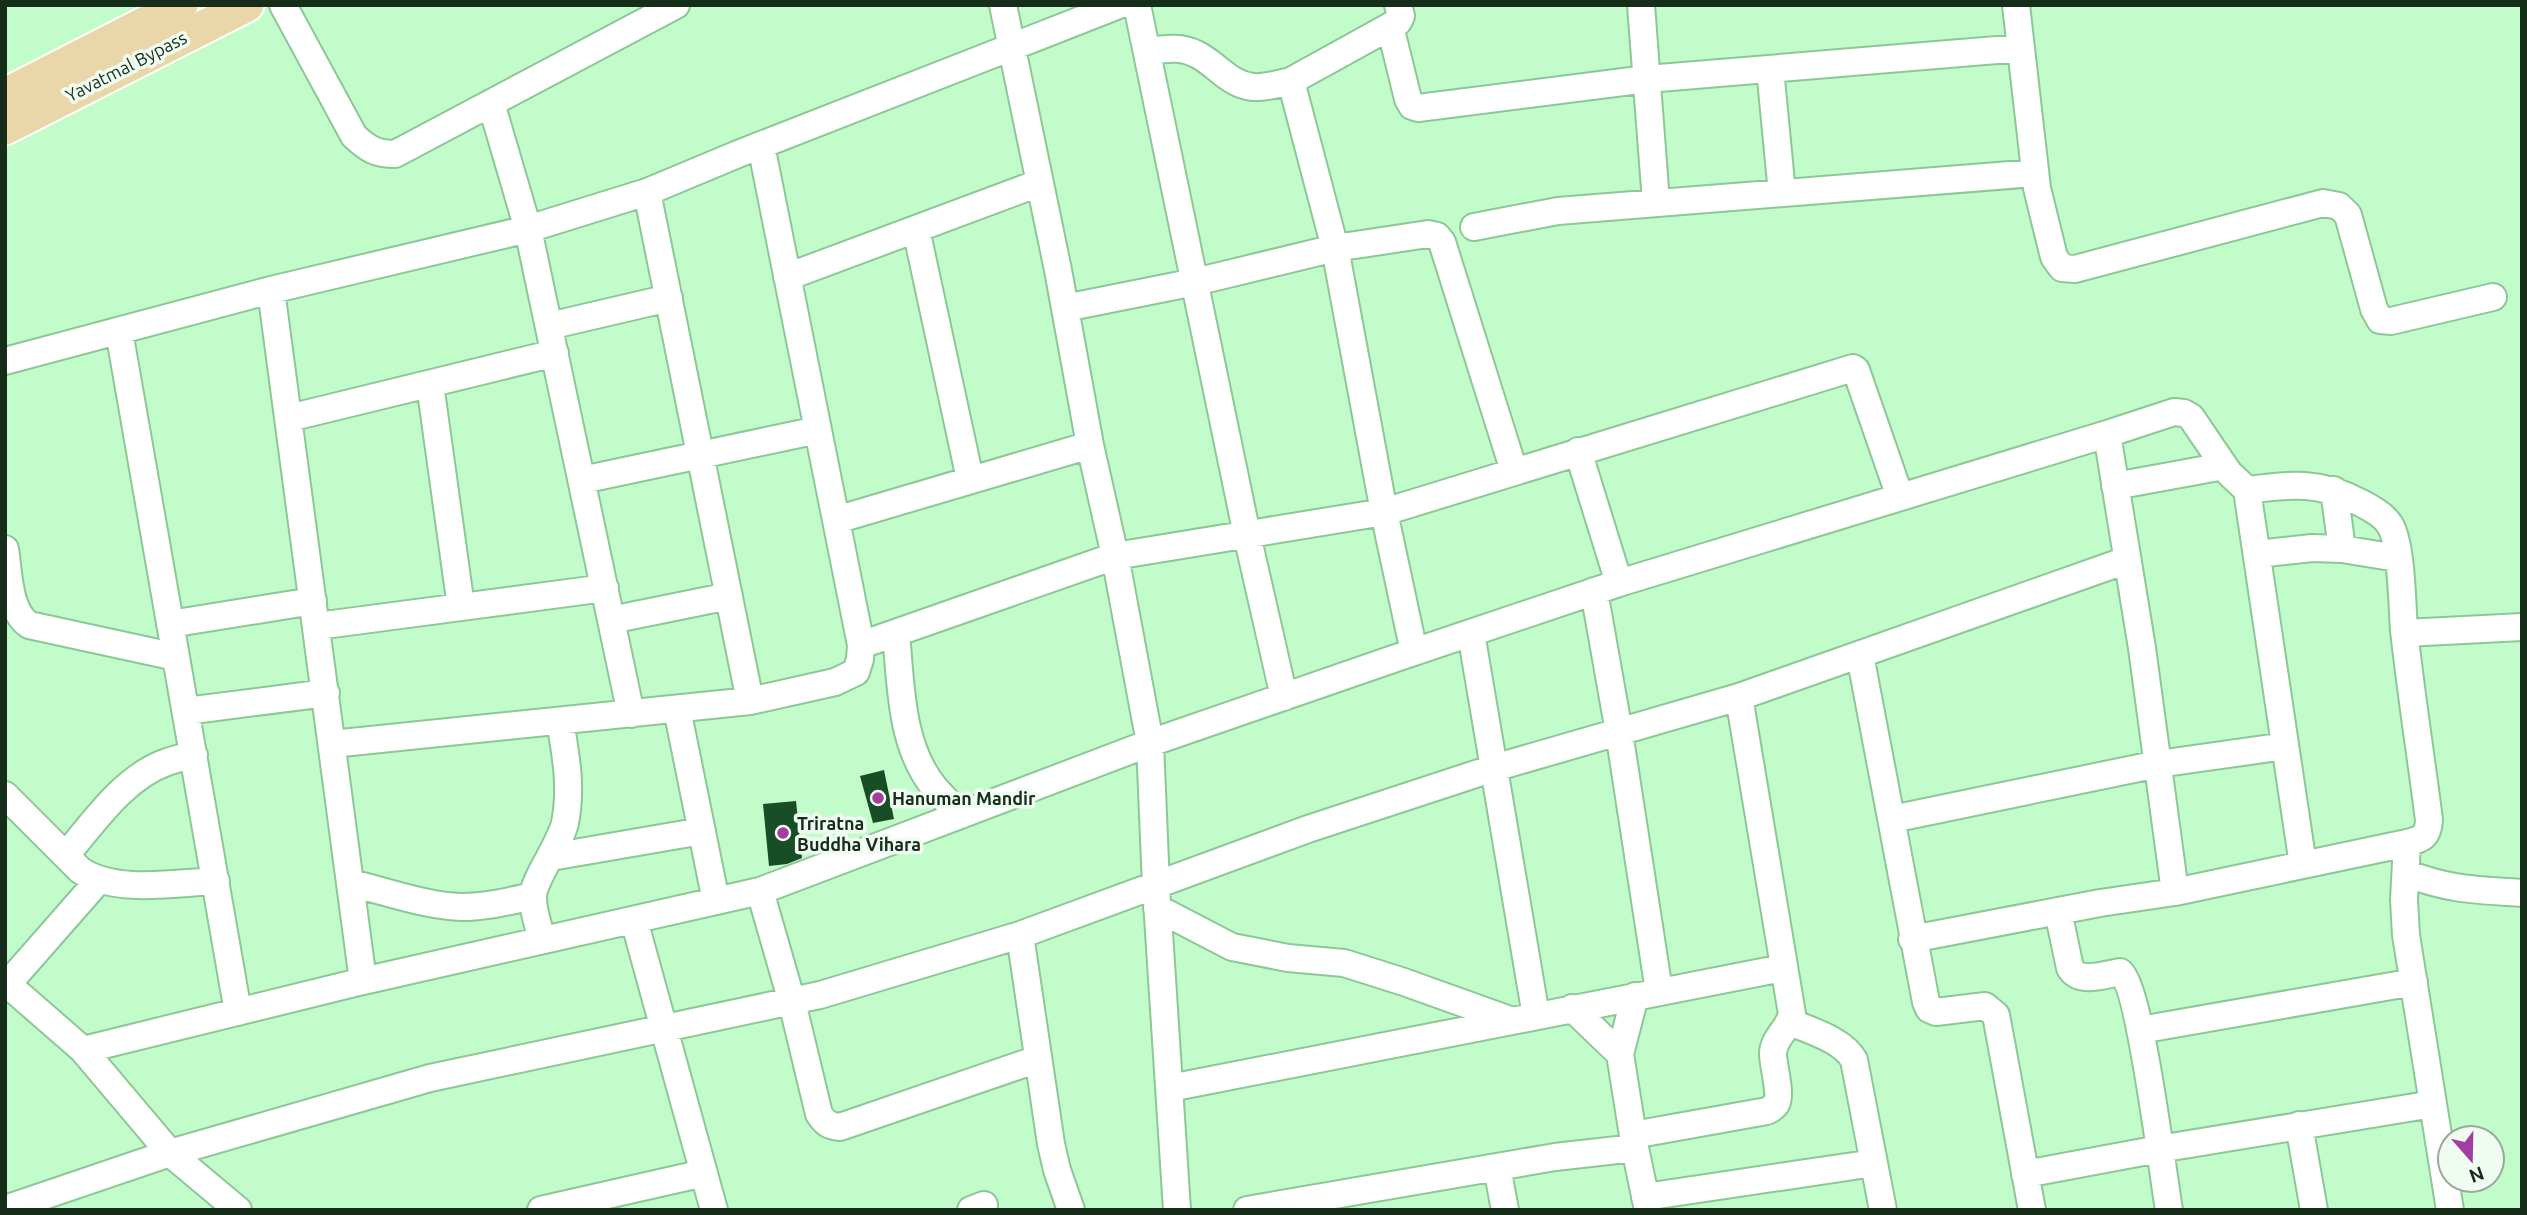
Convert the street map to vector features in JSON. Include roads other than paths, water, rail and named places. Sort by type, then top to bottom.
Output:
[{"type":"main road","name":"Yavatmal Bypass","points":[[5,95],[143,14],[181,5]]},
{"type":"main road","name":"Yavatmal Bypass","points":[[5,128],[247,5]]},
{"type":"street","points":[[283,5],[354,136],[367,149],[379,154],[395,154],[676,5]]},
{"type":"street","points":[[1003,5],[1090,445],[1115,556],[1150,743],[1156,897],[1177,1210]]},
{"type":"street","points":[[5,362],[271,290],[528,229],[647,192],[1119,5]]},
{"type":"street","points":[[1137,5],[1247,535],[1284,697]]},
{"type":"street","points":[[1641,5],[1656,202]]},
{"type":"street","points":[[2016,5],[2035,173],[2054,257],[2062,268],[2075,270],[2323,204],[2339,206],[2348,215],[2374,309],[2380,320],[2391,321],[2493,297]]},
{"type":"street","points":[[1147,51],[1175,48],[1189,51],[1199,55],[1239,84],[1252,87],[1291,81],[1394,16],[1408,99],[1412,106],[1418,108],[1647,79],[2021,48]]},
{"type":"street","points":[[1769,69],[1782,192]]},
{"type":"street","points":[[1291,81],[1335,248],[1384,512],[1414,652]]},
{"type":"street","points":[[491,103],[528,229],[631,714]]},
{"type":"street","points":[[332,744],[750,701],[848,677],[856,672],[861,645],[761,145]]},
{"type":"street","points":[[1474,227],[1558,211],[2035,173]]},
{"type":"street","points":[[787,277],[1039,183]]},
{"type":"street","points":[[647,192],[750,701]]},
{"type":"street","points":[[916,229],[970,479]]},
{"type":"street","points":[[1065,308],[1195,282],[1335,248],[1428,234],[1437,236],[1442,242],[1514,471]]},
{"type":"street","points":[[271,290],[363,981]]},
{"type":"street","points":[[549,326],[669,298]]},
{"type":"street","points":[[119,331],[239,1012]]},
{"type":"street","points":[[289,418],[555,353]]},
{"type":"street","points":[[861,645],[1115,556],[1384,512],[1853,368],[1856,370],[1900,497]]},
{"type":"street","points":[[430,384],[461,607]]},
{"type":"street","points":[[83,1050],[363,981],[760,891],[1150,743],[1594,591],[2174,412],[2184,412],[2191,417],[2224,466],[2247,490],[2303,865]]},
{"type":"street","points":[[582,480],[818,430]]},
{"type":"street","points":[[2106,434],[2158,764],[2175,892]]},
{"type":"street","points":[[836,520],[1090,445]]},
{"type":"street","points":[[1578,452],[1619,583]]},
{"type":"street","points":[[2115,486],[2224,466]]},
{"type":"street","points":[[1912,939],[2175,892],[2407,843],[2423,838],[2428,833],[2430,820],[2404,634],[2396,540],[2389,524],[2375,510],[2334,490],[2313,485],[2286,485],[2247,490]]},
{"type":"street","points":[[2334,490],[2342,549]]},
{"type":"street","points":[[2257,554],[2312,548],[2342,549],[2398,558]]},
{"type":"street","points":[[5,549],[9,591],[21,620],[29,625],[176,657]]},
{"type":"street","points":[[5,1209],[52,1202],[170,1153],[430,1079],[833,992],[1156,897],[1308,829],[1494,768],[1739,697],[2127,560]]},
{"type":"street","points":[[170,624],[315,613],[461,607],[605,589]]},
{"type":"street","points":[[1594,591],[1619,732],[1647,994],[1620,1054],[1647,1203],[1874,1163]]},
{"type":"street","points":[[611,620],[729,596]]},
{"type":"street","points":[[2404,634],[2522,627]]},
{"type":"street","points":[[1471,633],[1494,768],[1524,1018]]},
{"type":"street","points":[[896,634],[905,721],[915,754],[932,785],[961,815]]},
{"type":"street","points":[[1860,655],[1926,1002],[1929,1009],[1936,1012],[1985,1006],[1996,1014],[2032,1210]]},
{"type":"street","points":[[186,711],[326,693]]},
{"type":"street","points":[[1247,1210],[1359,1200],[1497,1167],[1634,1141],[1767,1111],[1776,1105],[1778,1098],[1774,1044],[1790,1022],[1792,1014],[1739,697]]},
{"type":"street","points":[[677,709],[716,901]]},
{"type":"street","points":[[542,940],[533,897],[536,884],[564,826],[569,795],[569,773],[559,721]]},
{"type":"street","points":[[1892,819],[2158,764],[2285,746]]},
{"type":"street","points":[[66,855],[115,798],[143,774],[165,762],[194,755]]},
{"type":"street","points":[[5,795],[80,870],[98,881],[114,885],[216,881]]},
{"type":"street","points":[[551,857],[702,831]]},
{"type":"street","points":[[2407,843],[2404,900],[2406,935],[2450,1210]]},
{"type":"street","points":[[2406,873],[2434,885],[2460,890],[2522,893]]},
{"type":"street","points":[[98,881],[6,985],[83,1050],[170,1153],[238,1210]]},
{"type":"street","points":[[351,883],[460,907],[533,897]]},
{"type":"street","points":[[760,891],[792,1002],[819,1114],[824,1122],[840,1127],[1038,1059]]},
{"type":"street","points":[[1156,897],[1232,947],[1269,955],[1344,964],[1524,1018]]},
{"type":"street","points":[[2058,911],[2070,968],[2074,975],[2080,978],[2120,972],[2129,985],[2140,1030],[2169,1210]]},
{"type":"street","points":[[634,920],[714,1210]]},
{"type":"street","points":[[1020,935],[1057,1170],[1071,1210]]},
{"type":"street","points":[[1170,1088],[1783,968]]},
{"type":"street","points":[[2140,1030],[2414,982]]},
{"type":"street","points":[[1572,1008],[1620,1054]]},
{"type":"street","points":[[1790,1022],[1841,1046],[1850,1052],[1854,1060],[1883,1210]]},
{"type":"street","points":[[2025,1174],[2433,1104]]},
{"type":"street","points":[[2299,1125],[2314,1210]]},
{"type":"street","points":[[1497,1167],[1505,1210]]},
{"type":"street","points":[[541,1210],[704,1173]]},
{"type":"place","name":"Hanuman Mandir","points":[[878,798]]},
{"type":"place","name":"Triratna Buddha Vihara","points":[[783,833]]}]
